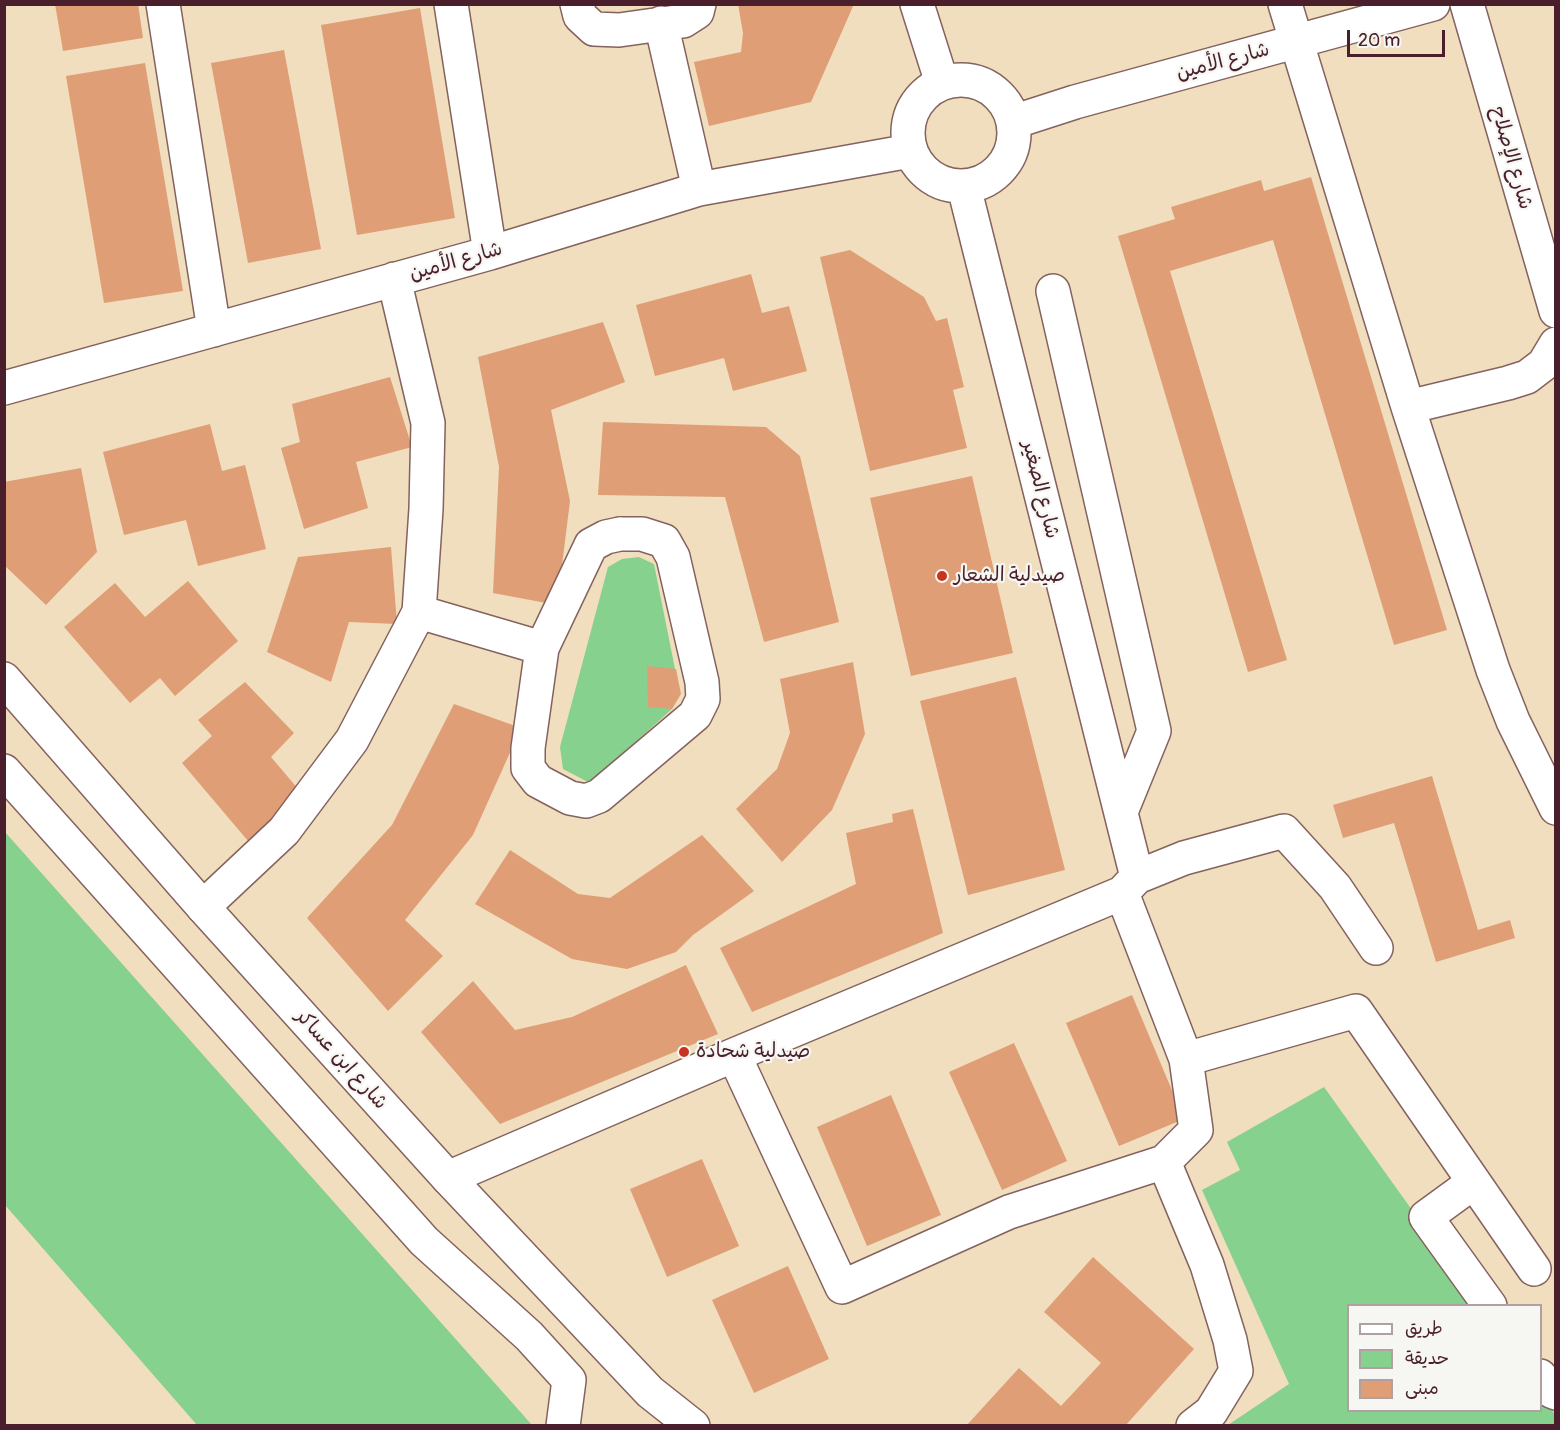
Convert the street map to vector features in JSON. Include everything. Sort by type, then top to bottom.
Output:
[{"type":"street","points":[[163,4],[214,330]]},
{"type":"street","points":[[451,4],[490,253]]},
{"type":"street","points":[[577,4],[580,16],[594,29],[618,30],[682,21],[697,12],[699,4]]},
{"type":"street","points":[[917,4],[942,83]]},
{"type":"street","points":[[1286,4],[1408,407],[1497,680],[1535,771],[1556,808]]},
{"type":"street","name":"شارع الأمين","points":[[1013,122],[1076,102],[1433,4]]},
{"type":"street","name":"شارع الإصلاح","points":[[1467,4],[1556,311]]},
{"type":"street","points":[[661,24],[699,189]]},
{"type":"street","points":[[955,80],[971,81],[983,85],[999,96],[1010,112],[1013,122],[1014,140],[1009,156],[999,171],[985,181],[964,187],[950,186],[933,179],[919,167],[910,151],[908,134],[910,118],[917,103],[942,83],[955,80]]},
{"type":"street","name":"شارع الأمين","points":[[4,388],[490,253],[699,189],[910,151]]},
{"type":"street","name":"شارع الصغير","points":[[964,187],[1121,812],[1130,885],[1186,1059],[1196,1130],[1164,1162]]},
{"type":"street","points":[[203,906],[284,831],[352,740],[418,612],[426,509],[428,423],[394,279]]},
{"type":"street","points":[[1053,291],[1154,731],[1121,812]]},
{"type":"street","points":[[1408,407],[1508,383],[1527,376],[1544,364],[1556,344]]},
{"type":"street","points":[[620,534],[642,534],[664,541],[673,557],[702,682],[702,699],[694,715],[599,796],[586,801],[570,798],[538,781],[528,768],[528,748],[542,648],[591,545],[606,537],[620,534]]},
{"type":"street","points":[[418,612],[542,648]]},
{"type":"street","name":"شارع ابن عساكر","points":[[4,679],[203,906],[448,1178],[650,1392],[693,1425]]},
{"type":"street","points":[[4,771],[424,1241],[529,1336],[569,1380],[563,1425]]},
{"type":"street","points":[[448,1178],[1130,885],[1184,858],[1284,831],[1335,887],[1376,948]]},
{"type":"street","points":[[1186,1059],[1356,1011],[1534,1269]]},
{"type":"street","points":[[734,1054],[842,1287],[1009,1212],[1164,1162],[1207,1265],[1230,1340],[1236,1371],[1211,1412],[1192,1425]]},
{"type":"street","points":[[1474,1182],[1426,1217],[1489,1304]]},
{"type":"street","points":[[1542,1379],[1556,1393]]},
{"type":"green space","points":[[639,557],[654,564],[680,694],[672,709],[590,783],[563,769],[560,747],[608,567],[622,559]]},
{"type":"green space","points":[[4,832],[532,1425],[197,1425],[5,1205]]},
{"type":"green space","points":[[1324,1087],[1479,1304],[1347,1304],[1347,1412],[1542,1412],[1542,1393],[1555,1415],[1555,1425],[1228,1425],[1289,1384],[1202,1190],[1240,1170],[1227,1142]]},
{"type":"building","points":[[55,4],[138,4],[143,38],[63,51]]},
{"type":"building","points":[[738,4],[854,4],[811,102],[709,126],[694,62],[741,52],[743,33]]},
{"type":"building","points":[[420,8],[455,218],[357,235],[321,25]]},
{"type":"building","points":[[284,50],[321,249],[248,263],[211,63]]},
{"type":"building","points":[[145,63],[183,291],[104,303],[66,76]]},
{"type":"building","points":[[1311,177],[1447,630],[1394,645],[1273,240],[1170,271],[1287,660],[1248,672],[1118,236],[1175,219],[1171,207],[1261,180],[1264,191]]},
{"type":"building","points":[[850,250],[924,297],[936,321],[947,318],[964,387],[953,390],[967,448],[870,471],[820,257]]},
{"type":"building","points":[[751,274],[762,313],[789,306],[807,371],[733,391],[724,358],[655,376],[636,305]]},
{"type":"building","points":[[603,322],[625,382],[551,410],[570,501],[557,605],[493,593],[499,467],[478,357]]},
{"type":"building","points":[[390,377],[412,447],[356,462],[368,508],[304,529],[281,448],[300,442],[292,404]]},
{"type":"building","points":[[603,422],[766,427],[800,456],[839,622],[764,642],[725,497],[598,495]]},
{"type":"building","points":[[210,424],[222,471],[245,465],[266,549],[198,566],[186,520],[124,535],[103,452]]},
{"type":"building","points":[[81,468],[97,552],[46,605],[4,565],[4,482]]},
{"type":"building","name":"صيدلية الشعار","points":[[972,476],[1013,653],[911,676],[870,498]]},
{"type":"building","points":[[391,547],[397,624],[349,622],[331,682],[267,652],[298,557]]},
{"type":"building","points":[[188,581],[238,641],[175,696],[160,678],[130,703],[64,627],[115,583],[145,617]]},
{"type":"building","points":[[853,662],[865,734],[832,810],[782,862],[736,809],[777,769],[790,733],[780,679]]},
{"type":"building","points":[[647,666],[676,669],[681,694],[672,709],[648,707]]},
{"type":"building","points":[[1016,677],[1065,870],[968,895],[920,701]]},
{"type":"building","points":[[245,682],[294,733],[271,757],[305,797],[254,848],[182,763],[212,736],[198,720]]},
{"type":"building","points":[[454,704],[521,728],[473,835],[405,920],[443,956],[388,1011],[307,918],[392,825]]},
{"type":"building","points":[[1432,776],[1478,930],[1510,920],[1515,938],[1436,962],[1394,823],[1343,838],[1333,805]]},
{"type":"building","points":[[913,809],[943,933],[752,1012],[720,948],[856,884],[846,833],[893,822],[892,814]]},
{"type":"building","points":[[702,835],[754,891],[693,935],[676,952],[627,969],[572,959],[475,904],[510,850],[578,894],[610,898]]},
{"type":"building","points":[[686,965],[718,1034],[500,1124],[421,1032],[473,981],[515,1030],[572,1017]]},
{"type":"building","points":[[1132,995],[1184,1119],[1119,1146],[1066,1023]]},
{"type":"building","points":[[1014,1043],[1067,1161],[1002,1190],[949,1072]]},
{"type":"building","points":[[891,1095],[941,1215],[867,1246],[817,1127]]},
{"type":"building","points":[[702,1159],[739,1246],[667,1277],[630,1189]]},
{"type":"building","points":[[1093,1257],[1194,1349],[1125,1426],[966,1426],[1019,1368],[1061,1406],[1101,1363],[1044,1312]]},
{"type":"building","points":[[788,1266],[829,1359],[754,1393],[712,1300]]},
{"type":"place","name":"صيدلية الشعار","points":[[942,576]]},
{"type":"place","name":"صيدلية شحادة","points":[[684,1052]]}]
